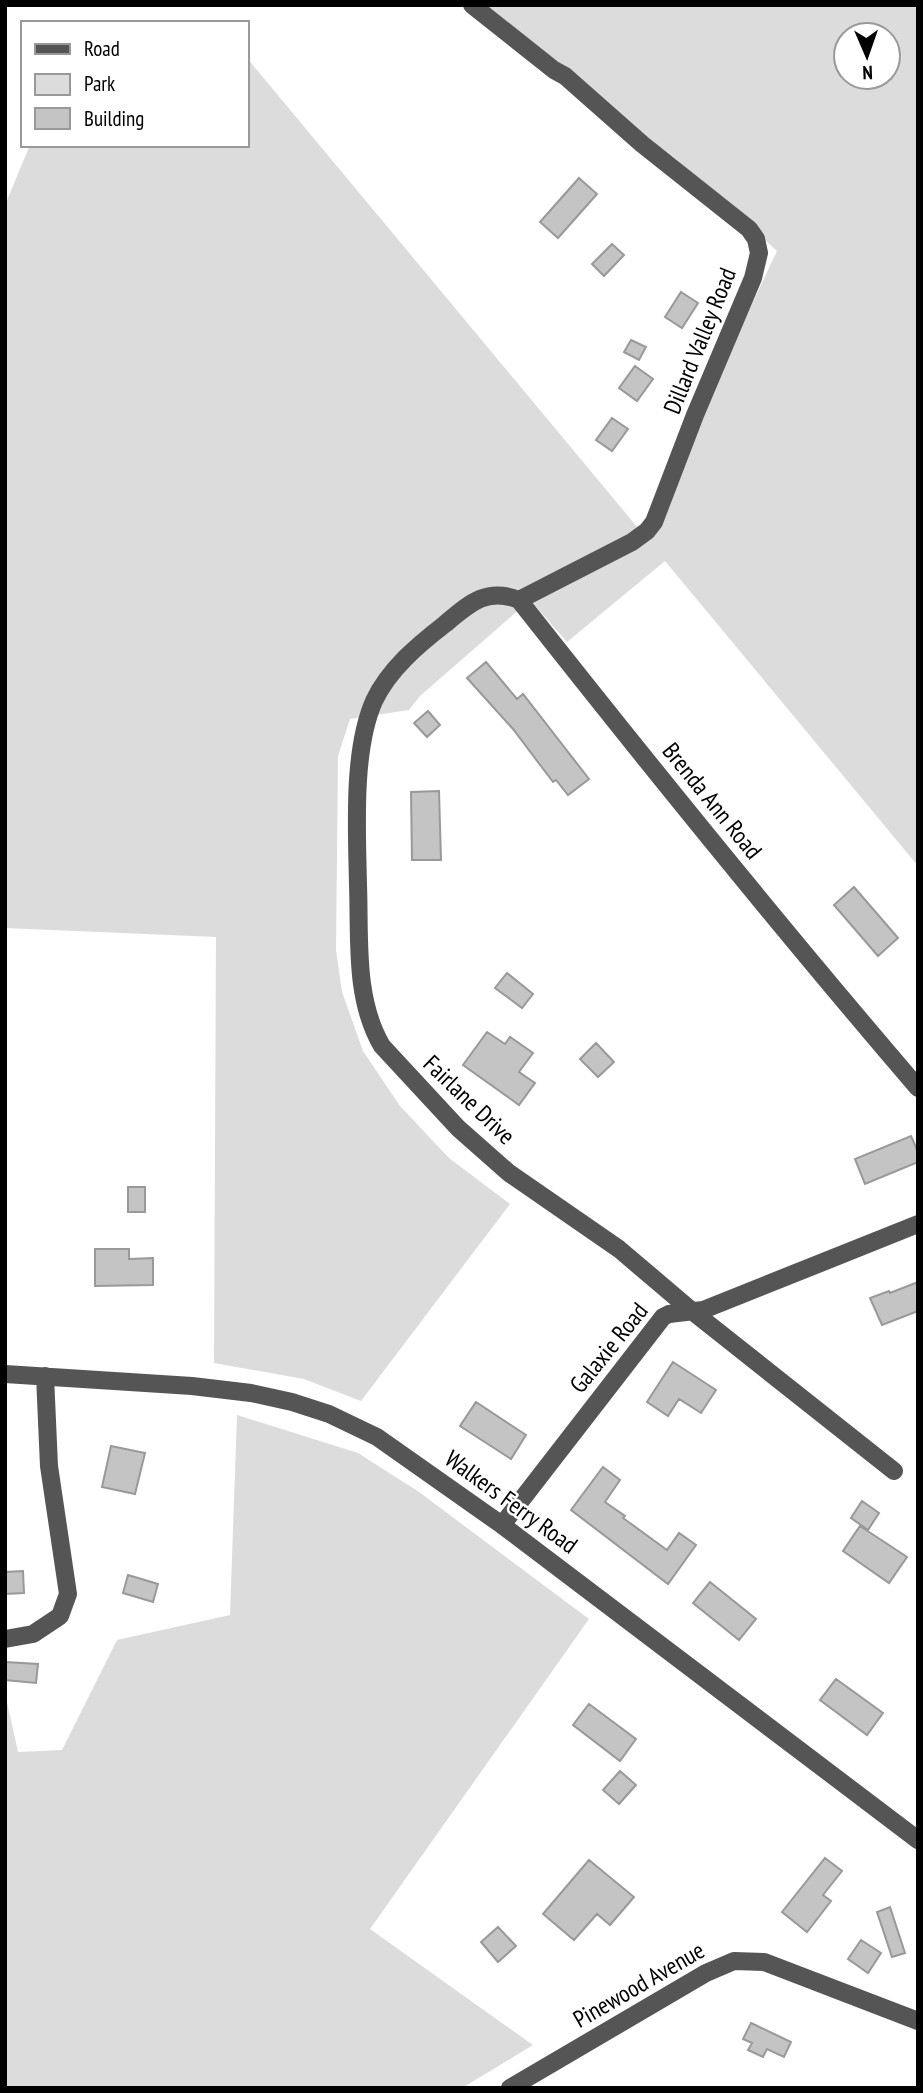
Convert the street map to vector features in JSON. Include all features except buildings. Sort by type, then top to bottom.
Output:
[{"type":"street","name":"Dillard Valley Road","points":[[472,5],[565,76],[642,144],[749,229],[759,253],[753,278],[647,531],[632,542],[520,600]]},
{"type":"street","name":"Fairlane Drive","points":[[520,600],[505,594],[486,595],[452,618],[389,675],[374,701],[364,731],[355,829],[360,959],[373,1030],[382,1046],[402,1070],[458,1128],[509,1173],[619,1249],[692,1311],[894,1471]]},
{"type":"street","name":"Brenda Ann Road","points":[[520,600],[848,1007],[918,1088]]},
{"type":"street","name":"Galaxie Road","points":[[502,1525],[656,1324],[669,1314],[703,1310],[918,1224]]},
{"type":"street","name":"Walkers Ferry Road","points":[[5,1374],[251,1392],[329,1414],[393,1446],[502,1525],[918,1840]]},
{"type":"street","points":[[5,1639],[33,1634],[60,1616],[68,1594],[49,1466],[45,1376]]},
{"type":"street","name":"Pinewood Avenue","points":[[510,2088],[706,1973],[734,1961],[764,1962],[918,2021]]},
{"type":"green space","points":[[469,5],[918,5],[918,866],[665,561],[567,642],[530,600],[420,696],[409,710],[350,719],[338,756],[336,950],[342,992],[363,1051],[400,1106],[449,1158],[510,1204],[361,1401],[304,1379],[214,1363],[216,937],[5,928],[5,205],[29,147],[248,147],[248,59],[643,534],[777,251],[676,159]]},
{"type":"green space","points":[[237,1415],[358,1453],[419,1492],[589,1619],[370,1929],[533,2045],[462,2088],[5,2088],[5,1693],[18,1752],[62,1750],[117,1640],[230,1615]]}]
